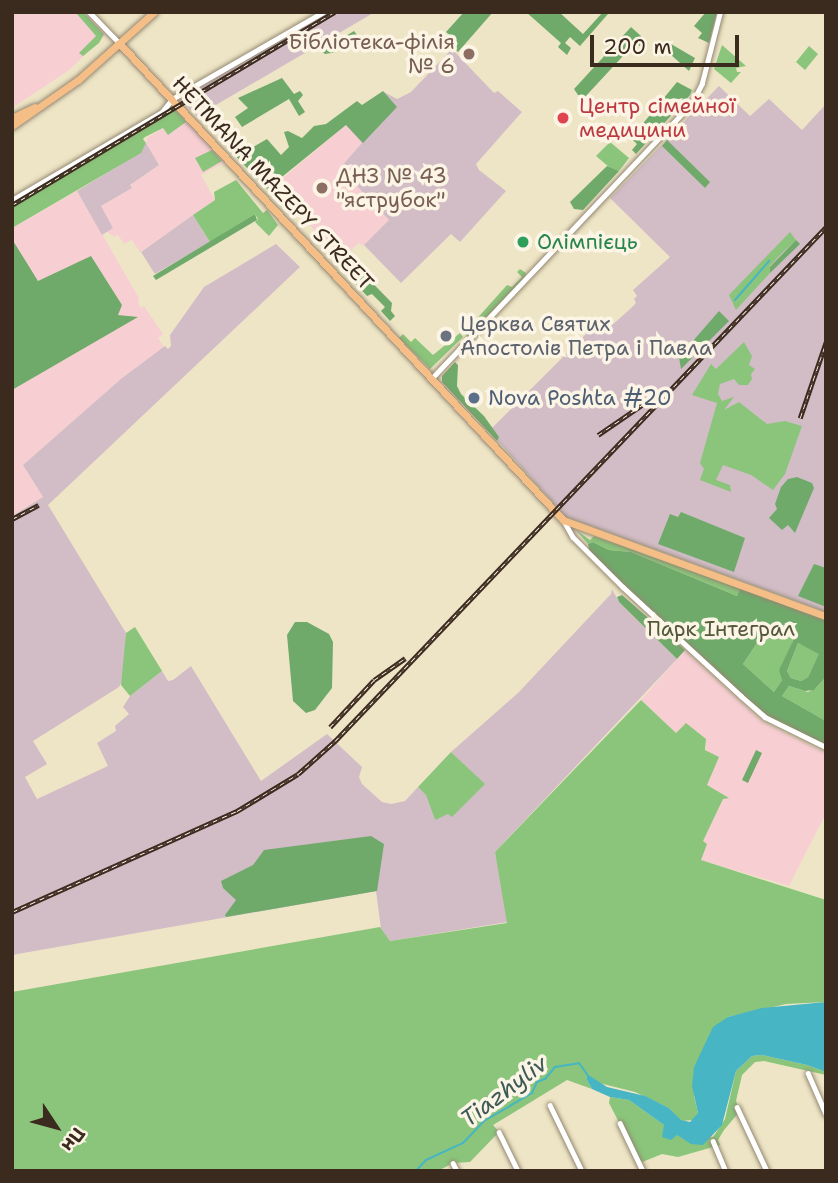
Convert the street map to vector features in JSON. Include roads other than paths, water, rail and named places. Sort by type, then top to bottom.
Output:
[{"type":"main road","points":[[12,126],[78,80],[154,12]]},
{"type":"main road","name":"HETMANA MAZEPY STREET","points":[[119,43],[563,520]]},
{"type":"main road","points":[[12,118],[43,105]]},
{"type":"main road","points":[[563,520],[826,616]]},
{"type":"street","name":"HETMANA MAZEPY STREET","points":[[89,12],[119,43]]},
{"type":"street","points":[[12,200],[162,112],[172,99],[323,12]]},
{"type":"street","points":[[431,379],[692,103],[702,83],[720,12]]},
{"type":"street","points":[[563,520],[573,537],[623,587],[765,717],[826,747]]},
{"type":"street","points":[[808,1073],[826,1115]]},
{"type":"street","points":[[551,1105],[582,1171]]},
{"type":"street","points":[[737,1107],[767,1171]]},
{"type":"street","points":[[620,1123],[643,1171]]},
{"type":"street","points":[[499,1132],[518,1171]]},
{"type":"street","points":[[713,1141],[726,1171]]},
{"type":"street","points":[[453,1163],[457,1171]]},
{"type":"water","points":[[826,1002],[826,1072],[762,1055],[752,1056],[736,1071],[722,1125],[703,1145],[691,1144],[677,1135],[671,1140],[662,1137],[664,1125],[629,1100],[610,1097],[592,1089],[587,1080],[587,1074],[607,1087],[645,1096],[669,1108],[681,1120],[690,1122],[698,1113],[692,1086],[694,1067],[713,1027],[728,1017],[762,1008]]},
{"type":"waterway","points":[[735,300],[769,261]]},
{"type":"waterway","name":"Tiazhyliv","points":[[416,1171],[426,1160],[463,1143],[484,1121],[532,1093],[537,1082],[545,1079],[555,1067],[579,1063],[587,1074]]},
{"type":"railway","points":[[12,205],[335,12]]},
{"type":"railway","points":[[12,912],[237,811],[298,774],[335,741],[826,227]]},
{"type":"railway","points":[[800,418],[826,342]]},
{"type":"railway","points":[[598,435],[655,396]]},
{"type":"railway","points":[[12,519],[38,505]]},
{"type":"railway","points":[[330,727],[374,680],[405,658]]},
{"type":"place","name":"Бібліотека-філія № 6","points":[[469,54]]},
{"type":"place","name":"Центр сімейної медицини","points":[[563,118]]},
{"type":"place","name":"ДНЗ № 43 \"яструбок\"","points":[[322,188]]},
{"type":"place","name":"Олімпієць","points":[[523,242]]},
{"type":"place","name":"Церква Святих Апостолів Петра і Павла","points":[[446,336]]},
{"type":"place","name":"Nova Poshta #20","points":[[474,398]]},
{"type":"park label","name":"Парк Інтеграл","points":[[721,629]]}]
